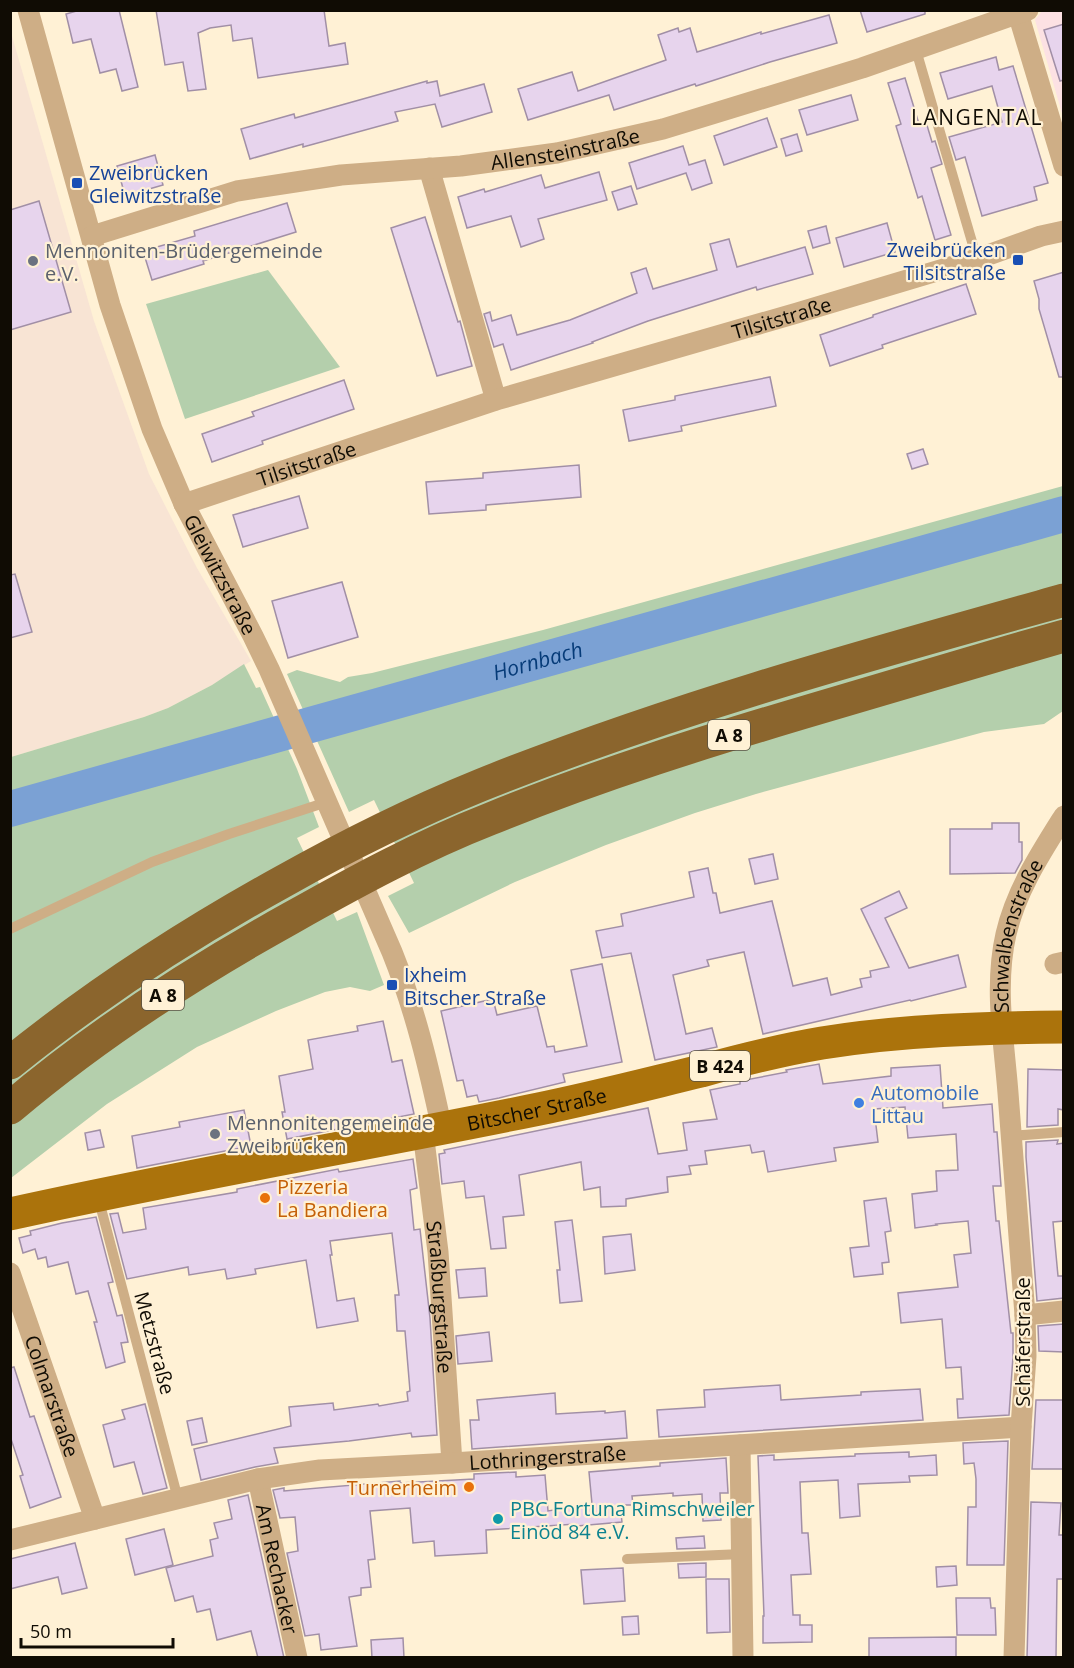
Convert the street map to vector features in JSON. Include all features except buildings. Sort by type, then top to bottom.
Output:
[{"type":"highway","name":"A 8","points":[[10,1063],[140,967],[227,912],[387,827],[490,782],[574,749],[708,703],[1064,600]]},
{"type":"highway","name":"A 8","points":[[10,1108],[68,1062],[159,997],[242,945],[403,858],[488,819],[617,771],[727,735],[1064,636]]},
{"type":"highway","points":[[10,1041],[22,1031],[70,1017]]},
{"type":"main road","name":"Bitscher Straße","points":[[10,1214],[597,1097],[820,1043],[895,1034],[1064,1027]]},
{"type":"street","name":"Gleiwitzstraße","points":[[28,10],[110,305],[131,372],[184,504],[276,685],[392,952],[410,998],[425,1053],[433,1130]]},
{"type":"street","name":"Allensteinstraße","points":[[92,237],[237,191],[341,175],[461,166],[557,153],[663,129],[862,68],[1021,12]]},
{"type":"street","points":[[1021,12],[1064,166]]},
{"type":"street","points":[[429,168],[496,400]]},
{"type":"street","name":"Tilsitstraße","points":[[184,504],[496,400],[978,259],[1041,236],[1064,231]]},
{"type":"street","name":"Schwalbenstraße","points":[[1001,1028],[1002,969],[1006,936],[1014,908],[1023,885],[1055,846],[1064,816]]},
{"type":"street","name":"Schäferstraße","points":[[1001,1028],[1025,1315],[1026,1356],[1021,1427],[1014,1658]]},
{"type":"street","name":"Straßburgstraße","points":[[433,1130],[438,1252],[452,1463]]},
{"type":"street","name":"Colmarstraße","points":[[10,1273],[95,1519]]},
{"type":"street","points":[[1025,1315],[1064,1311]]},
{"type":"street","name":"Lothringerstraße","points":[[10,1540],[258,1479],[320,1470],[1021,1427]]},
{"type":"street","points":[[740,1445],[743,1658]]},
{"type":"street","name":"Am Rechacker","points":[[258,1479],[297,1658]]},
{"type":"lane","points":[[916,50],[978,259]]},
{"type":"lane","points":[[10,929],[152,862],[327,802]]},
{"type":"lane","points":[[1011,1136],[1064,1132]]},
{"type":"lane","name":"Metzstraße","points":[[98,1196],[178,1499]]},
{"type":"lane","points":[[627,1559],[742,1554]]},
{"type":"shaded area","points":[[1042,11],[1063,11],[1063,117],[1035,20]]},
{"type":"shaded area","points":[[10,29],[94,321],[149,474],[197,568],[251,661],[168,708],[11,757]]},
{"type":"green space","points":[[268,270],[340,367],[185,419],[146,304]]},
{"type":"green space","points":[[1063,486],[1063,711],[1044,724],[984,732],[756,794],[695,813],[606,845],[515,882],[409,933],[388,896],[414,883],[374,800],[349,812],[287,674],[297,670],[340,682],[348,677],[543,630]]},
{"type":"green space","points":[[244,664],[256,688],[260,687],[297,769],[319,827],[297,838],[337,921],[357,912],[384,985],[370,991],[350,987],[325,992],[276,1011],[197,1047],[107,1104],[11,1178],[11,757],[168,708],[212,685]]},
{"type":"waterway","name":"Hornbach","points":[[10,809],[1064,514]]},
{"type":"place","name":"Zweibrücken Gleiwitzstraße","points":[[77,183]]},
{"type":"place","name":"Zweibrücken Tilsitstraße","points":[[1018,260]]},
{"type":"place","name":"Mennoniten-Brüdergemeinde e.V.","points":[[33,261]]},
{"type":"place","name":"Ixheim Bitscher Straße","points":[[392,985]]},
{"type":"place","name":"Automobile Littau","points":[[859,1103]]},
{"type":"place","name":"Mennonitengemeinde Zweibrücken","points":[[215,1134]]},
{"type":"place","name":"Pizzeria La Bandiera","points":[[265,1198]]},
{"type":"place","name":"Turnerheim","points":[[469,1487]]},
{"type":"place","name":"PBC Fortuna Rimschweiler Einöd 84 e.V.","points":[[498,1519]]},
{"type":"district","name":"LANGENTAL","points":[[977,117]]}]
